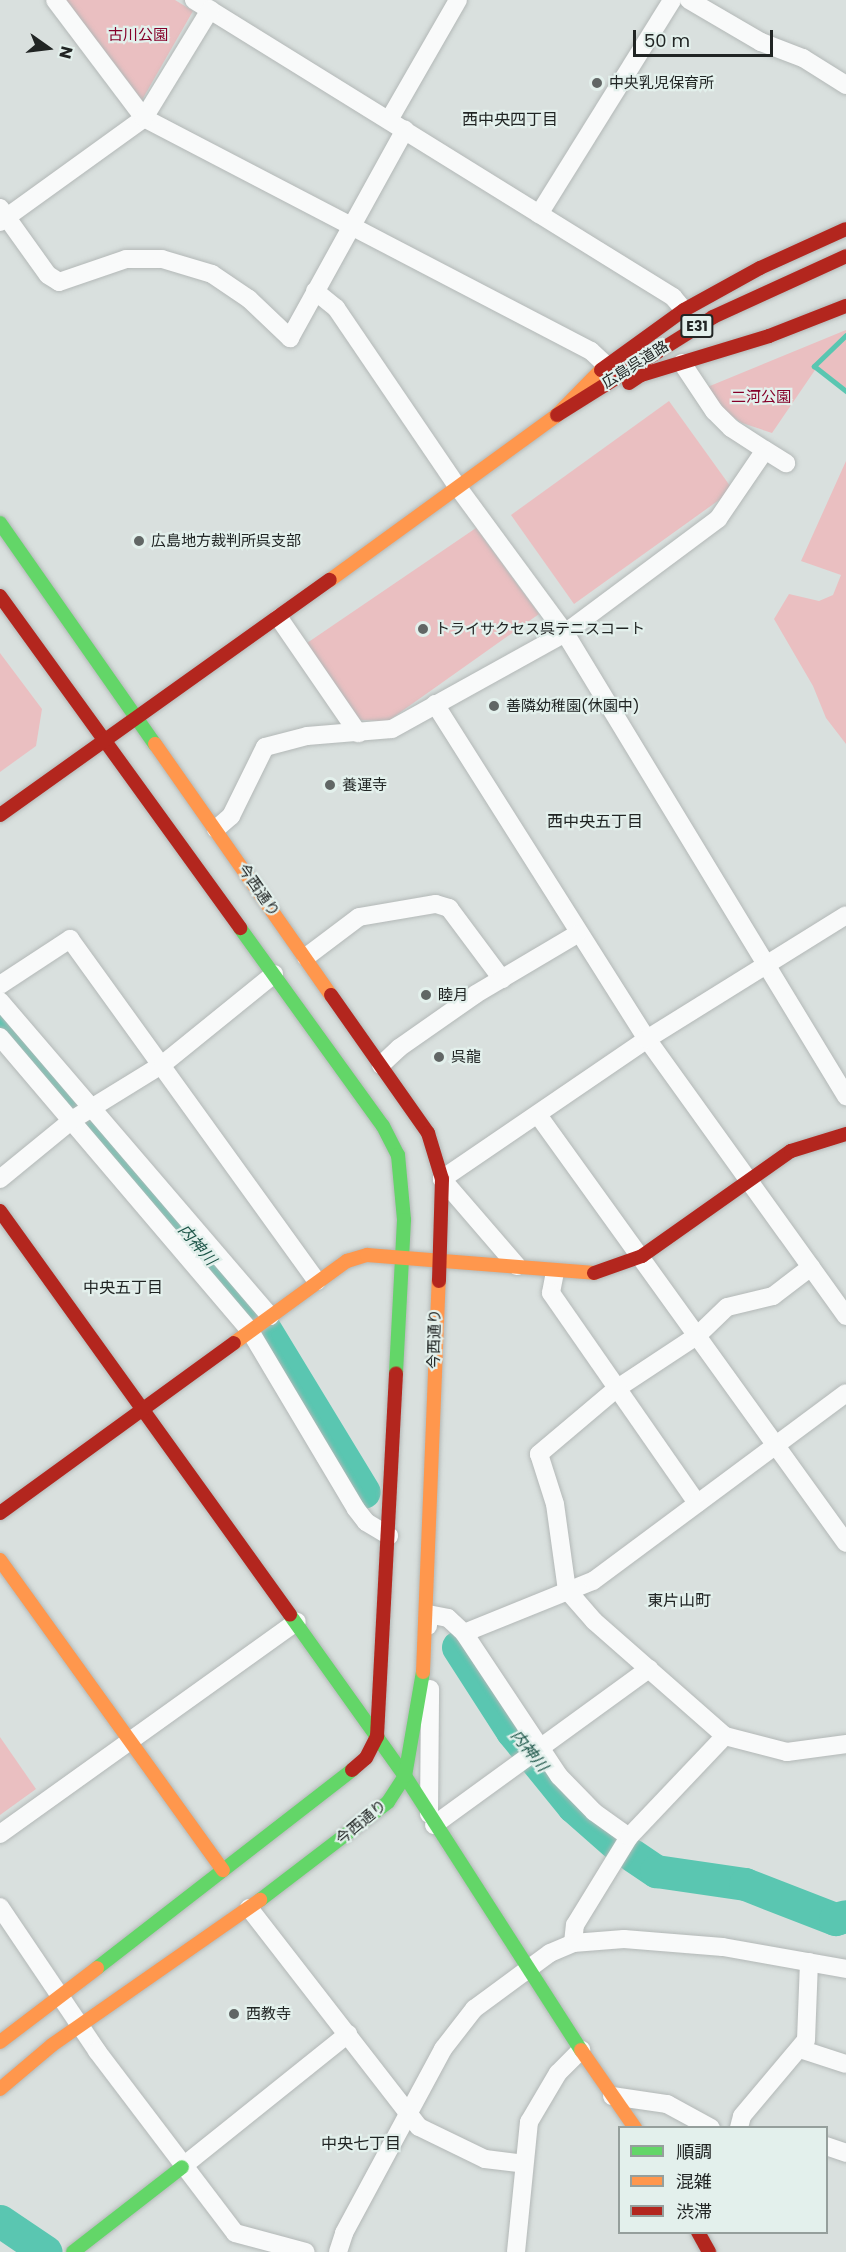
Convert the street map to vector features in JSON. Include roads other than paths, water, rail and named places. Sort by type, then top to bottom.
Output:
[{"type":"main road","points":[[0,815],[279,618],[557,415],[606,365],[684,310],[760,267],[846,229]]},
{"type":"main road","name":"広島呉道路","points":[[557,415],[713,317],[846,256]]},
{"type":"main road","points":[[457,486],[641,375],[846,306]]},
{"type":"main road","name":"今西通り","points":[[0,523],[428,1133],[442,1179],[428,1614],[421,1701],[405,1776],[388,1802],[366,1821],[249,1908],[80,2026],[0,2089]]},
{"type":"main road","points":[[0,596],[383,1126],[398,1155],[403,1186],[402,1257],[389,1536],[377,1736],[366,1758],[337,1784],[0,2042]]},
{"type":"main road","points":[[0,1513],[346,1261],[367,1255],[517,1266],[555,1272],[600,1272],[642,1256],[790,1151],[846,1134]]},
{"type":"main road","points":[[0,1211],[297,1621],[405,1776],[431,1821],[581,2050],[634,2126]]},
{"type":"main road","points":[[0,1560],[131,1739],[223,1870]]},
{"type":"main road","points":[[73,2252],[182,2167]]},
{"type":"main road","points":[[699,2234],[709,2252]]},
{"type":"street","points":[[55,0],[144,118],[591,351],[606,365]]},
{"type":"street","points":[[458,0],[397,125],[352,225],[290,338],[249,299],[212,274],[162,259],[126,259],[59,282],[48,275],[2,216],[144,118],[202,5],[397,125],[673,297],[684,310]]},
{"type":"street","points":[[539,214],[672,0]]},
{"type":"street","points":[[689,0],[761,42],[803,58],[846,85]]},
{"type":"street","points":[[315,291],[336,308],[457,486],[565,633],[846,1096]]},
{"type":"street","points":[[682,363],[714,411],[731,428],[786,463]]},
{"type":"street","points":[[216,829],[231,816],[265,747],[307,736],[392,729],[565,633],[718,519],[765,450]]},
{"type":"street","points":[[279,618],[358,732]]},
{"type":"street","points":[[435,704],[577,934],[647,1039],[846,1316]]},
{"type":"street","points":[[306,957],[359,917],[436,904],[449,908],[502,979]]},
{"type":"street","points":[[517,1266],[442,1179],[647,1039],[846,915]]},
{"type":"street","points":[[381,1065],[399,1048],[502,979],[577,934]]},
{"type":"street","points":[[0,985],[70,939],[163,1064],[317,1281]]},
{"type":"street","points":[[0,1179],[82,1114],[163,1064],[274,974]]},
{"type":"street","points":[[0,1001],[82,1114],[250,1331],[356,1509],[366,1522],[389,1536]]},
{"type":"street","points":[[0,1037],[82,1114],[270,1317]]},
{"type":"street","points":[[538,1115],[642,1256],[846,1543]]},
{"type":"street","points":[[811,1267],[773,1296],[727,1306],[698,1335],[616,1389],[539,1454],[555,1504],[567,1590],[594,1622],[725,1736],[787,1752],[846,1743]]},
{"type":"street","points":[[555,1272],[551,1293],[697,1503]]},
{"type":"street","points":[[464,1633],[593,1581],[846,1393]]},
{"type":"street","points":[[431,1821],[428,1614],[448,1618],[464,1633],[533,1753],[594,1812],[629,1837]]},
{"type":"street","points":[[0,1834],[297,1621]]},
{"type":"street","points":[[431,1821],[533,1753],[649,1669]]},
{"type":"street","points":[[573,1943],[575,1924],[629,1837],[725,1736]]},
{"type":"street","points":[[0,1907],[80,2026],[182,2167],[235,2233],[306,2252]]},
{"type":"street","points":[[249,1908],[419,2127],[485,2159],[523,2164]]},
{"type":"street","points":[[338,2252],[406,2113],[443,2049],[474,2008],[528,1968],[573,1943],[646,1941],[723,1947],[809,1962],[845,1964]]},
{"type":"street","points":[[739,2126],[742,2116],[806,2040],[809,1962]]},
{"type":"street","points":[[182,2167],[348,2034]]},
{"type":"street","points":[[800,2049],[846,2064]]},
{"type":"street","points":[[516,2252],[529,2122],[558,2073],[581,2050]]},
{"type":"street","points":[[612,2096],[668,2104],[709,2126]]},
{"type":"street","points":[[828,2147],[846,2153]]},
{"type":"waterway","points":[[846,335],[814,366],[846,391]]},
{"type":"waterway","name":"内神川","points":[[0,1019],[252,1308],[364,1492]]},
{"type":"waterway","name":"内神川","points":[[458,1647],[512,1731],[573,1806],[615,1843]]},
{"type":"waterway","name":"内神川","points":[[632,1855],[656,1871],[745,1884],[835,1919],[846,1916]]},
{"type":"waterway","points":[[0,2221],[46,2252]]},
{"type":"place","name":"中央乳児保育所","points":[[597,83]]},
{"type":"place","name":"広島地方裁判所呉支部","points":[[139,541]]},
{"type":"place","name":"トライサクセス呉テニスコート","points":[[423,629]]},
{"type":"place","name":"善隣幼稚園(休園中)","points":[[494,706]]},
{"type":"place","name":"養運寺","points":[[330,785]]},
{"type":"place","name":"睦月","points":[[426,995]]},
{"type":"place","name":"呉龍","points":[[439,1057]]},
{"type":"place","name":"西教寺","points":[[234,2014]]},
{"type":"district","name":"西中央四丁目","points":[[510,120]]},
{"type":"district","name":"西中央五丁目","points":[[595,822]]},
{"type":"district","name":"中央五丁目","points":[[123,1288]]},
{"type":"district","name":"東片山町","points":[[679,1601]]},
{"type":"district","name":"中央七丁目","points":[[361,2144]]},
{"type":"park label","name":"古川公園","points":[[138,35]]},
{"type":"park label","name":"二河公園","points":[[761,397]]}]
